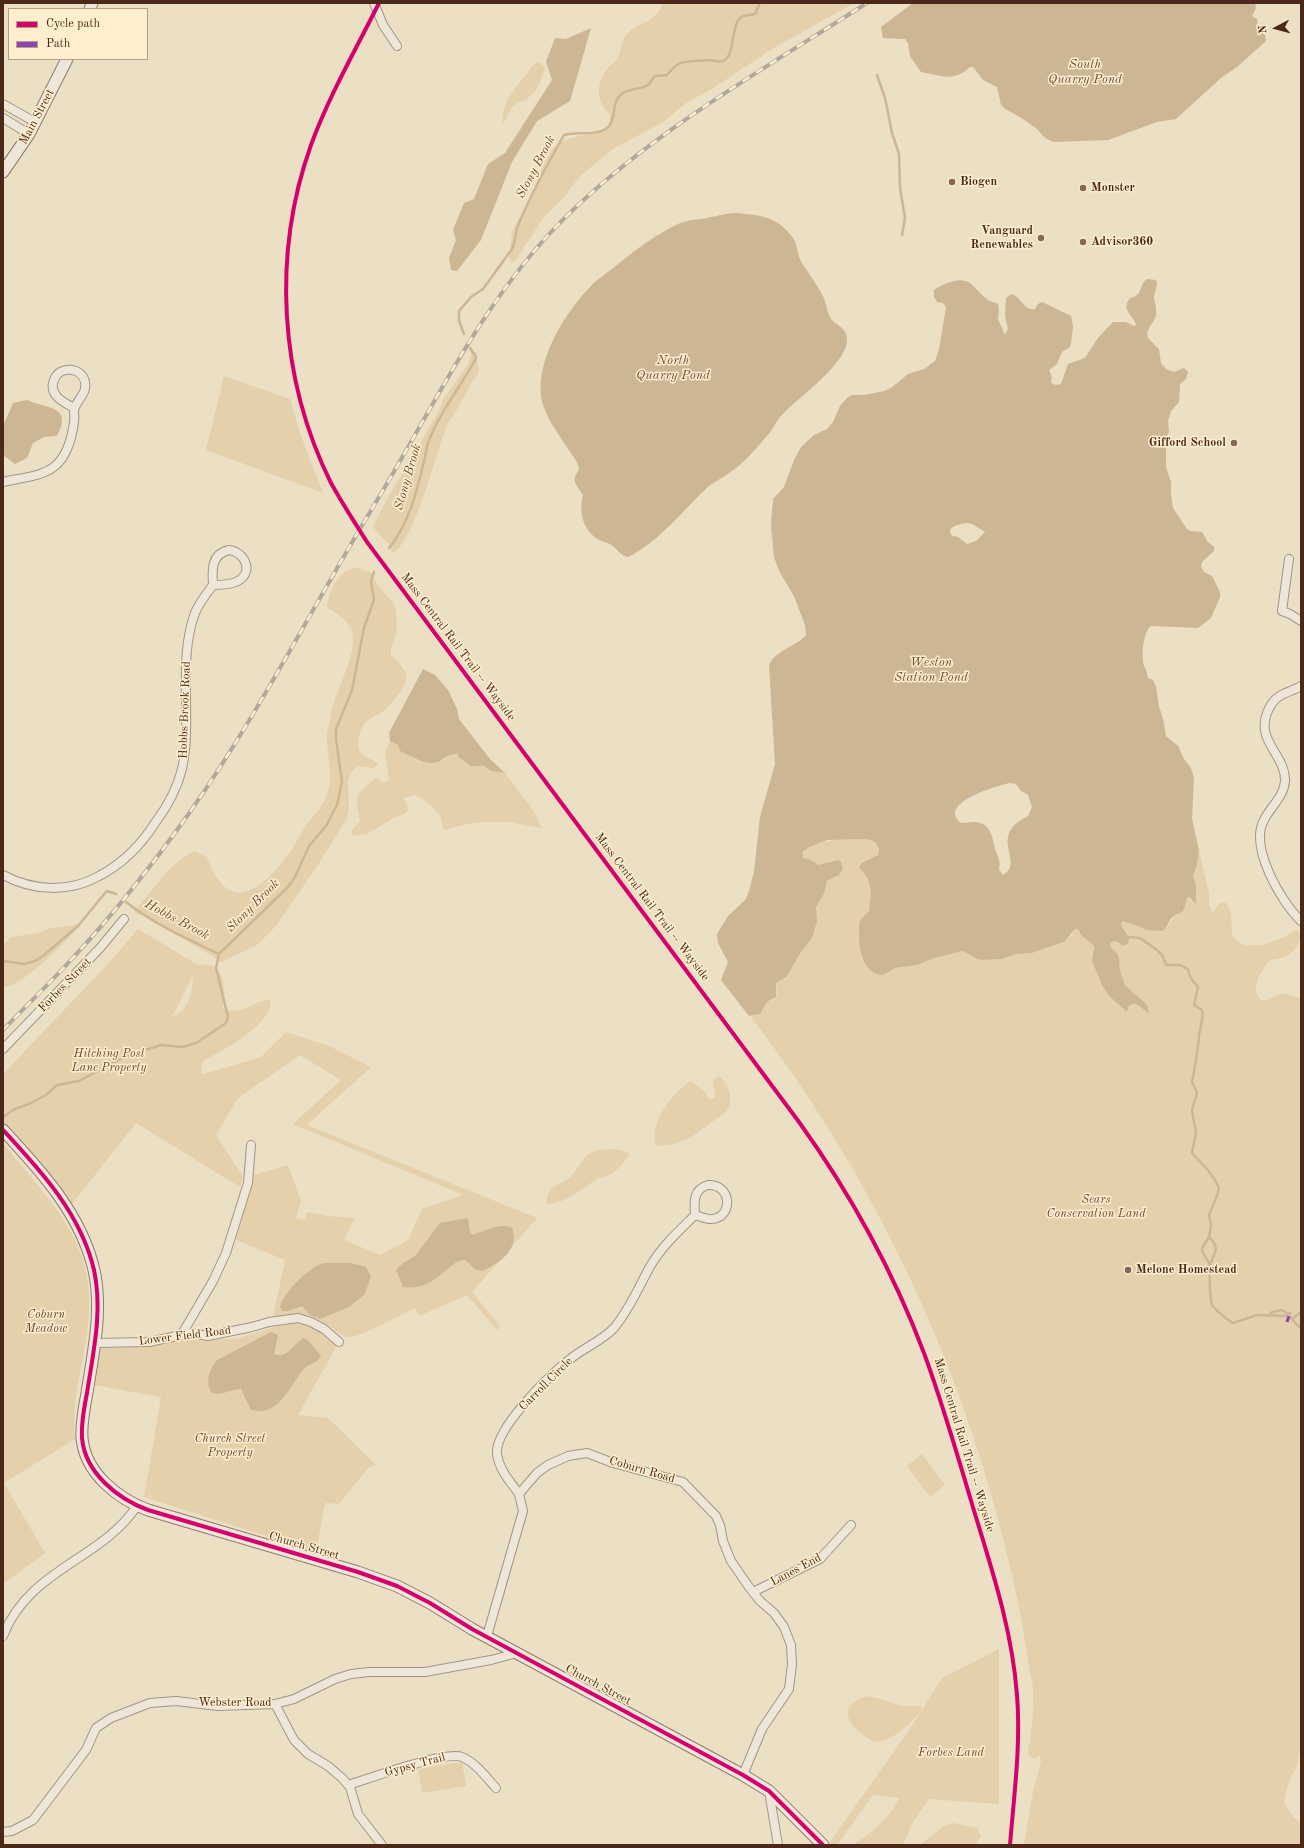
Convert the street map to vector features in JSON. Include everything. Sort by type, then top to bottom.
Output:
[{"type":"street","points":[[374,3],[383,25],[397,46]]},
{"type":"street","name":"Main Street","points":[[3,172],[29,134],[66,60]]},
{"type":"street","points":[[3,104],[35,122]]},
{"type":"street","points":[[3,118],[29,134]]},
{"type":"street","points":[[3,482],[40,473],[56,465],[64,454],[69,444],[74,423],[74,408],[83,395],[86,384],[83,377],[78,372],[67,369],[60,372],[55,377],[52,388],[57,398],[74,408]]},
{"type":"street","points":[[229,550],[240,554],[246,562],[245,573],[242,577],[234,583],[213,585],[213,564],[219,554],[229,550]]},
{"type":"street","points":[[1289,559],[1282,611],[1290,614],[1301,622]]},
{"type":"street","name":"Hobbs Brook Road","points":[[3,876],[22,884],[44,888],[58,888],[87,882],[107,872],[125,859],[152,828],[172,796],[182,771],[185,742],[187,663],[190,632],[198,607],[213,585]]},
{"type":"street","points":[[1301,686],[1284,693],[1275,700],[1264,721],[1266,736],[1284,770],[1285,780],[1280,797],[1263,821],[1260,829],[1260,839],[1268,869],[1274,883],[1284,901],[1301,921]]},
{"type":"street","name":"Forbes Street","points":[[3,1049],[100,948],[124,919]]},
{"type":"street","name":"Church Street","points":[[3,1130],[57,1193],[81,1232],[89,1253],[97,1290],[98,1306],[95,1343],[82,1428],[84,1448],[87,1457],[98,1476],[115,1492],[137,1506],[358,1572],[397,1586],[430,1603],[517,1653],[743,1775],[768,1791],[823,1845]]},
{"type":"street","points":[[182,1334],[213,1280],[226,1253],[248,1183],[251,1145]]},
{"type":"street","points":[[711,1185],[719,1187],[723,1191],[727,1198],[727,1204],[723,1214],[713,1219],[695,1215],[694,1200],[701,1188],[711,1185]]},
{"type":"street","name":"Carroll Circle","points":[[518,1494],[505,1475],[497,1454],[497,1445],[506,1428],[534,1394],[569,1360],[612,1329],[626,1312],[656,1257],[695,1215]]},
{"type":"street","name":"Lower Field Road","points":[[95,1343],[149,1342],[191,1333],[208,1336],[269,1322],[298,1318],[311,1322],[324,1329],[339,1342]]},
{"type":"street","name":"Coburn Road","points":[[518,1494],[537,1473],[548,1465],[568,1456],[587,1453],[613,1463],[683,1482],[716,1516],[720,1525],[723,1541],[731,1561],[753,1592],[774,1613],[784,1627],[791,1645],[792,1664],[789,1689],[762,1729],[743,1775]]},
{"type":"street","points":[[487,1636],[523,1511],[518,1494]]},
{"type":"street","points":[[3,1636],[18,1609],[36,1587],[122,1526],[137,1506]]},
{"type":"street","name":"Lanes End","points":[[753,1592],[820,1559],[851,1525]]},
{"type":"street","name":"Webster Road","points":[[3,1832],[12,1831],[33,1820],[86,1750],[96,1728],[111,1718],[150,1703],[176,1701],[218,1706],[275,1704],[294,1699],[335,1679],[351,1674],[369,1672],[425,1672],[491,1660],[517,1653]]},
{"type":"street","points":[[275,1704],[298,1743],[308,1754],[328,1766],[348,1785],[358,1814],[382,1845]]},
{"type":"street","name":"Gypsy Trail","points":[[348,1785],[416,1763],[452,1756],[461,1757],[480,1770],[496,1788]]},
{"type":"street","points":[[768,1791],[778,1845]]},
{"type":"green space","points":[[663,3],[854,3],[772,49],[712,89],[686,103],[663,122],[613,149],[580,176],[565,196],[544,217],[515,261],[511,262],[509,259],[512,232],[527,205],[552,149],[567,139],[595,133],[609,125],[610,114],[605,109],[600,98],[599,85],[601,79],[604,73],[618,57],[626,34],[652,18]]},
{"type":"green space","points":[[538,62],[545,67],[545,70],[536,90],[526,100],[513,106],[503,124],[503,115],[508,99],[533,65]]},
{"type":"green space","points":[[472,352],[476,352],[479,372],[448,423],[416,515],[400,546],[392,553],[389,544],[373,527],[387,499],[439,411],[442,401],[467,366]]},
{"type":"green space","points":[[224,376],[290,399],[301,436],[323,493],[206,450]]},
{"type":"green space","points":[[352,568],[359,568],[372,573],[377,584],[394,604],[396,611],[397,631],[391,648],[391,655],[404,669],[406,674],[405,683],[394,700],[382,712],[366,722],[360,733],[358,740],[359,750],[363,755],[378,764],[374,768],[358,766],[351,773],[348,780],[349,807],[347,818],[320,862],[276,926],[257,945],[222,962],[145,916],[136,914],[134,910],[176,863],[195,851],[207,857],[215,874],[223,885],[232,891],[242,892],[252,889],[263,882],[284,860],[305,827],[322,805],[329,790],[330,782],[327,734],[331,713],[353,646],[353,636],[348,624],[343,618],[327,607],[333,587],[339,577]]},
{"type":"green space","points":[[390,741],[398,745],[405,753],[418,761],[429,763],[434,762],[458,752],[458,757],[471,766],[484,766],[491,771],[505,773],[533,810],[542,828],[507,822],[491,822],[468,824],[445,830],[441,818],[435,810],[426,801],[414,795],[404,798],[409,810],[405,814],[395,817],[367,834],[352,836],[352,830],[360,821],[357,807],[358,796],[368,784],[376,778],[384,783],[389,779],[385,752]]},
{"type":"green space","name":"Sears Conservation Land","points":[[867,839],[875,842],[879,852],[874,858],[868,860],[860,869],[867,877],[869,882],[872,899],[869,911],[863,917],[861,922],[859,942],[891,970],[895,968],[918,965],[931,959],[963,951],[977,959],[983,960],[1002,959],[1016,954],[1032,953],[1060,944],[1072,935],[1075,929],[1078,929],[1081,935],[1093,945],[1094,953],[1092,957],[1112,999],[1127,1012],[1131,1004],[1134,1003],[1140,1008],[1145,1009],[1139,998],[1125,985],[1120,971],[1119,956],[1110,946],[1111,942],[1116,941],[1121,945],[1126,946],[1128,944],[1128,933],[1121,925],[1122,921],[1146,930],[1167,927],[1175,916],[1181,913],[1189,896],[1192,902],[1197,897],[1193,875],[1197,865],[1199,851],[1209,893],[1209,904],[1213,914],[1219,904],[1226,903],[1231,912],[1232,934],[1236,940],[1244,945],[1263,945],[1285,937],[1293,931],[1297,930],[1301,934],[1298,945],[1290,954],[1282,958],[1270,960],[1260,974],[1256,985],[1256,990],[1261,1000],[1267,1000],[1282,993],[1301,998],[1301,1744],[1296,1769],[1289,1781],[1284,1802],[1293,1817],[1301,1823],[1301,1845],[1024,1845],[1033,1792],[1041,1761],[1040,1755],[1034,1759],[1028,1755],[1032,1720],[1033,1689],[1014,1584],[995,1507],[972,1432],[945,1358],[914,1286],[879,1215],[840,1147],[797,1081],[751,1017],[759,1013],[767,1002],[775,999],[777,994],[776,983],[791,969],[799,955],[812,938],[817,922],[816,907],[824,894],[827,881],[836,877],[838,860],[818,865],[810,859],[803,858],[805,851],[817,843],[826,841]]},
{"type":"green space","points":[[83,921],[34,971],[12,985],[3,987],[3,945],[11,937],[38,933],[51,928],[71,926]]},
{"type":"green space","name":"Hitching Post Lane Property","points":[[138,929],[198,965],[204,964],[216,967],[223,981],[224,987],[222,1008],[234,1011],[240,1010],[269,999],[270,1008],[265,1017],[257,1026],[246,1035],[234,1044],[203,1061],[201,1075],[261,1057],[286,1032],[329,1046],[371,1067],[307,1125],[537,1218],[472,1292],[500,1326],[497,1330],[467,1295],[419,1316],[415,1308],[372,1329],[350,1337],[341,1335],[323,1322],[309,1316],[288,1315],[273,1318],[285,1260],[236,1240],[254,1175],[288,1165],[301,1201],[296,1218],[305,1220],[307,1212],[327,1216],[355,1218],[344,1240],[380,1255],[408,1240],[422,1209],[463,1195],[293,1124],[341,1080],[300,1055],[238,1098],[216,1135],[243,1177],[240,1187],[136,1123],[72,1204],[3,1121],[3,1074],[106,966]],"holes":[[[193,975],[189,1000],[183,1010],[172,1017]]]},
{"type":"green space","points":[[720,1076],[726,1083],[730,1094],[730,1106],[726,1112],[690,1138],[674,1144],[656,1146],[656,1127],[659,1118],[669,1101],[690,1081],[705,1092],[710,1100],[715,1097],[713,1080]]},
{"type":"green space","name":"Coburn Meadow","points":[[3,1143],[39,1187],[69,1229],[80,1251],[87,1275],[89,1303],[87,1334],[74,1414],[75,1439],[4,1483],[45,1553],[3,1584]]},
{"type":"green space","points":[[616,1149],[629,1153],[629,1155],[614,1172],[596,1179],[578,1192],[559,1202],[546,1204],[548,1194],[552,1188],[571,1177],[586,1156],[597,1150]]},
{"type":"green space","name":"Church Street Property","points":[[294,1323],[308,1325],[319,1331],[337,1345],[298,1415],[328,1418],[376,1465],[368,1468],[339,1504],[325,1503],[316,1552],[144,1497],[161,1397],[94,1385],[99,1348],[148,1347],[183,1339],[206,1341],[238,1338],[285,1324]]},
{"type":"green space","points":[[922,1454],[945,1485],[930,1497],[907,1466]]},
{"type":"green space","name":"Forbes Land","points":[[999,1649],[999,1804],[929,1799],[913,1822],[903,1845],[853,1845],[881,1824],[893,1809],[899,1798],[873,1795],[837,1845],[833,1845],[830,1842],[909,1730],[942,1678]]},
{"type":"green space","points":[[866,1696],[881,1699],[901,1706],[921,1706],[922,1710],[913,1720],[895,1735],[889,1739],[876,1742],[860,1733],[854,1727],[848,1713],[850,1707],[855,1701]]},
{"type":"green space","points":[[462,1762],[466,1786],[422,1793],[418,1769]]},
{"type":"green space","points":[[953,1823],[977,1828],[981,1836],[976,1845],[920,1845],[944,1826]]},
{"type":"water","name":"South Quarry Pond","points":[[913,3],[1255,3],[1256,8],[1252,16],[1257,19],[1258,28],[1265,35],[1266,41],[1237,67],[1221,78],[1176,119],[1157,122],[1108,140],[1054,142],[1045,138],[1037,129],[1020,117],[1005,109],[1001,105],[997,87],[983,80],[973,67],[970,67],[958,75],[947,77],[921,72],[910,56],[908,43],[905,39],[883,38],[881,27]]},
{"type":"water","points":[[591,28],[570,101],[537,121],[512,162],[481,240],[457,271],[451,270],[449,258],[456,240],[453,230],[464,203],[474,199],[488,164],[505,153],[552,80],[546,62],[555,38],[566,39]]},
{"type":"water","name":"North Quarry Pond","points":[[735,213],[760,216],[774,221],[781,225],[793,238],[800,260],[823,296],[831,319],[847,335],[845,348],[840,358],[831,369],[781,416],[768,434],[744,461],[709,486],[650,543],[628,557],[620,553],[610,544],[596,538],[591,534],[585,524],[581,507],[583,495],[575,483],[575,477],[579,470],[578,464],[552,423],[544,409],[542,402],[541,381],[543,366],[548,351],[562,323],[596,281],[654,237],[682,222]]},
{"type":"water","name":"Weston Station Pond","points":[[1147,279],[1156,280],[1157,284],[1154,295],[1156,315],[1148,331],[1148,338],[1159,349],[1161,363],[1166,369],[1174,372],[1184,368],[1188,372],[1186,379],[1180,384],[1179,402],[1171,411],[1168,421],[1169,431],[1166,441],[1166,467],[1171,482],[1173,508],[1187,529],[1190,531],[1202,532],[1208,542],[1214,547],[1214,551],[1202,562],[1201,567],[1204,572],[1212,576],[1220,592],[1220,597],[1211,618],[1198,628],[1151,626],[1144,638],[1143,662],[1148,678],[1153,680],[1156,687],[1166,736],[1178,746],[1184,759],[1191,768],[1194,778],[1192,818],[1199,851],[1197,865],[1193,875],[1196,886],[1196,902],[1194,903],[1190,897],[1187,898],[1182,912],[1170,920],[1163,931],[1146,930],[1122,921],[1121,925],[1129,937],[1128,944],[1123,946],[1116,941],[1111,942],[1110,946],[1119,956],[1120,971],[1125,985],[1147,1005],[1149,1013],[1134,1003],[1129,1006],[1127,1012],[1109,996],[1102,985],[1092,961],[1093,945],[1081,935],[1078,929],[1075,929],[1064,942],[1032,953],[1016,954],[1002,959],[983,960],[977,959],[963,951],[931,959],[918,965],[895,968],[883,975],[875,973],[869,969],[864,962],[861,954],[859,936],[860,920],[869,911],[871,892],[868,879],[859,867],[862,863],[878,855],[879,849],[875,842],[867,839],[827,840],[809,847],[803,852],[803,858],[810,859],[818,865],[838,860],[841,862],[843,869],[839,875],[827,881],[824,894],[816,907],[817,922],[812,938],[799,955],[787,976],[776,983],[776,997],[767,1002],[760,1014],[749,1016],[721,980],[728,962],[718,943],[717,934],[728,916],[746,899],[749,891],[754,872],[760,817],[775,764],[769,665],[777,655],[798,642],[806,635],[805,625],[794,596],[779,571],[774,557],[771,525],[773,499],[784,487],[794,460],[801,447],[814,435],[827,429],[833,422],[840,406],[847,398],[852,395],[864,395],[884,391],[891,388],[908,374],[924,369],[935,361],[939,349],[946,307],[943,303],[937,302],[934,297],[934,290],[947,283],[961,280],[966,281],[988,300],[998,304],[998,319],[1005,335],[1008,329],[1005,316],[1006,298],[1011,294],[1017,297],[1028,308],[1035,309],[1038,304],[1042,302],[1071,316],[1073,326],[1070,347],[1062,352],[1057,364],[1049,370],[1052,377],[1051,383],[1056,385],[1061,384],[1068,364],[1085,358],[1098,338],[1113,322],[1126,322],[1134,326],[1136,325],[1127,310],[1127,302],[1130,298],[1137,295]],"holes":[[[966,523],[972,524],[985,532],[976,541],[967,544],[958,537],[952,536],[951,530],[954,526]],[[1010,783],[1016,784],[1021,791],[1028,795],[1032,807],[1028,816],[1016,824],[1010,832],[1008,848],[1011,863],[1009,870],[1003,875],[999,870],[999,859],[990,831],[980,823],[961,823],[955,816],[957,809],[963,802],[972,796],[994,787]]]},
{"type":"water","points":[[27,400],[49,407],[60,413],[62,419],[61,426],[57,436],[44,437],[33,443],[27,458],[15,464],[3,455],[3,426],[13,403]]},
{"type":"water","points":[[423,669],[435,675],[448,690],[457,709],[459,719],[490,759],[505,773],[491,771],[484,766],[471,766],[458,757],[458,753],[438,762],[422,762],[400,751],[398,745],[390,741],[389,733]]},
{"type":"water","points":[[468,1218],[470,1232],[472,1235],[503,1226],[512,1228],[514,1236],[513,1242],[511,1249],[507,1254],[495,1264],[482,1271],[475,1269],[465,1260],[459,1261],[441,1275],[424,1285],[403,1287],[396,1270],[403,1263],[415,1256],[440,1223]]},
{"type":"water","points":[[324,1263],[351,1263],[366,1267],[371,1276],[365,1294],[349,1307],[320,1319],[310,1315],[302,1306],[288,1311],[282,1311],[280,1307],[282,1301],[291,1288],[305,1274],[318,1265]]},
{"type":"water","points":[[271,1332],[278,1335],[274,1354],[282,1355],[286,1353],[303,1338],[308,1340],[321,1356],[320,1359],[305,1368],[282,1399],[269,1409],[261,1411],[251,1410],[241,1389],[220,1394],[212,1393],[208,1380],[212,1367],[217,1360]]},
{"type":"waterway","name":"Stony Brook","points":[[464,334],[459,321],[459,311],[471,297],[483,289],[512,249],[518,226],[524,212],[540,178],[564,135],[574,133],[595,133],[604,130],[609,126],[613,117],[616,101],[623,93],[646,86],[655,76],[667,75],[679,64],[690,61],[710,60],[719,62],[725,60],[730,51],[738,21],[742,16],[755,14],[760,3]]},
{"type":"waterway","points":[[877,75],[885,98],[892,133],[899,154],[900,188],[905,218],[902,235]]},
{"type":"waterway","name":"Stony Brook","points":[[389,548],[396,539],[407,518],[425,459],[427,445],[438,421],[475,360],[476,357],[470,348]]},
{"type":"waterway","name":"Stony Brook","points":[[3,1117],[15,1109],[29,1104],[46,1095],[57,1085],[79,1081],[126,1056],[161,1045],[183,1047],[196,1043],[226,1023],[228,1016],[216,968],[219,954],[288,887],[295,877],[309,846],[326,826],[337,805],[342,782],[336,729],[352,690],[364,628],[374,600],[371,581],[374,572]]},
{"type":"waterway","name":"Hobbs Brook","points":[[3,961],[24,964],[35,961],[78,926],[107,891],[116,894]]},
{"type":"waterway","name":"Hobbs Brook","points":[[126,902],[159,924],[219,954]]},
{"type":"waterway","points":[[1129,937],[1140,938],[1157,950],[1162,955],[1166,965],[1180,965],[1188,969],[1190,977],[1198,987],[1194,1005],[1202,1010],[1203,1017],[1192,1082],[1197,1093],[1192,1110],[1196,1133],[1192,1153],[1207,1169],[1219,1188],[1209,1215],[1211,1225],[1209,1237],[1202,1248],[1202,1251],[1210,1265]]},
{"type":"waterway","points":[[1209,1237],[1213,1241],[1216,1248],[1210,1265],[1211,1302],[1215,1309],[1233,1323],[1257,1315],[1287,1316]]},
{"type":"waterway","points":[[1269,1316],[1272,1312],[1282,1310],[1288,1314],[1301,1328]]},
{"type":"waterway","points":[[1293,1318],[1301,1312]]},
{"type":"railway","points":[[3,1030],[62,970],[102,926],[162,851],[190,812],[239,738],[262,700],[350,545],[477,329],[525,262],[552,231],[586,198],[623,166],[662,136],[702,108],[867,3]]},
{"type":"marked path","points":[[1287,1322],[1290,1313]]},
{"type":"cycle path","name":"Mass Central Rail Trail -- Wayside","points":[[379,3],[334,91],[318,127],[311,145],[299,187],[290,229],[286,272],[287,316],[292,359],[300,401],[314,443],[331,483],[367,542],[818,1149],[869,1233],[899,1292],[912,1322],[937,1390],[1000,1598],[1011,1646],[1017,1695],[1018,1732],[1010,1845]]},
{"type":"cycle path","points":[[3,1130],[58,1194],[80,1230],[88,1250],[97,1285],[98,1301],[96,1332],[83,1416],[82,1438],[84,1451],[89,1462],[96,1473],[115,1492],[125,1499],[148,1510],[358,1572],[397,1586],[430,1603],[472,1629],[743,1775],[769,1791],[823,1845]]},
{"type":"place","name":"Biogen","points":[[952,182]]},
{"type":"place","name":"Monster","points":[[1083,188]]},
{"type":"place","name":"Vanguard Renewables","points":[[1041,238]]},
{"type":"place","name":"Advisor360","points":[[1083,242]]},
{"type":"place","name":"Gifford School","points":[[1234,443]]},
{"type":"place","name":"Melone Homestead","points":[[1128,1270]]}]
